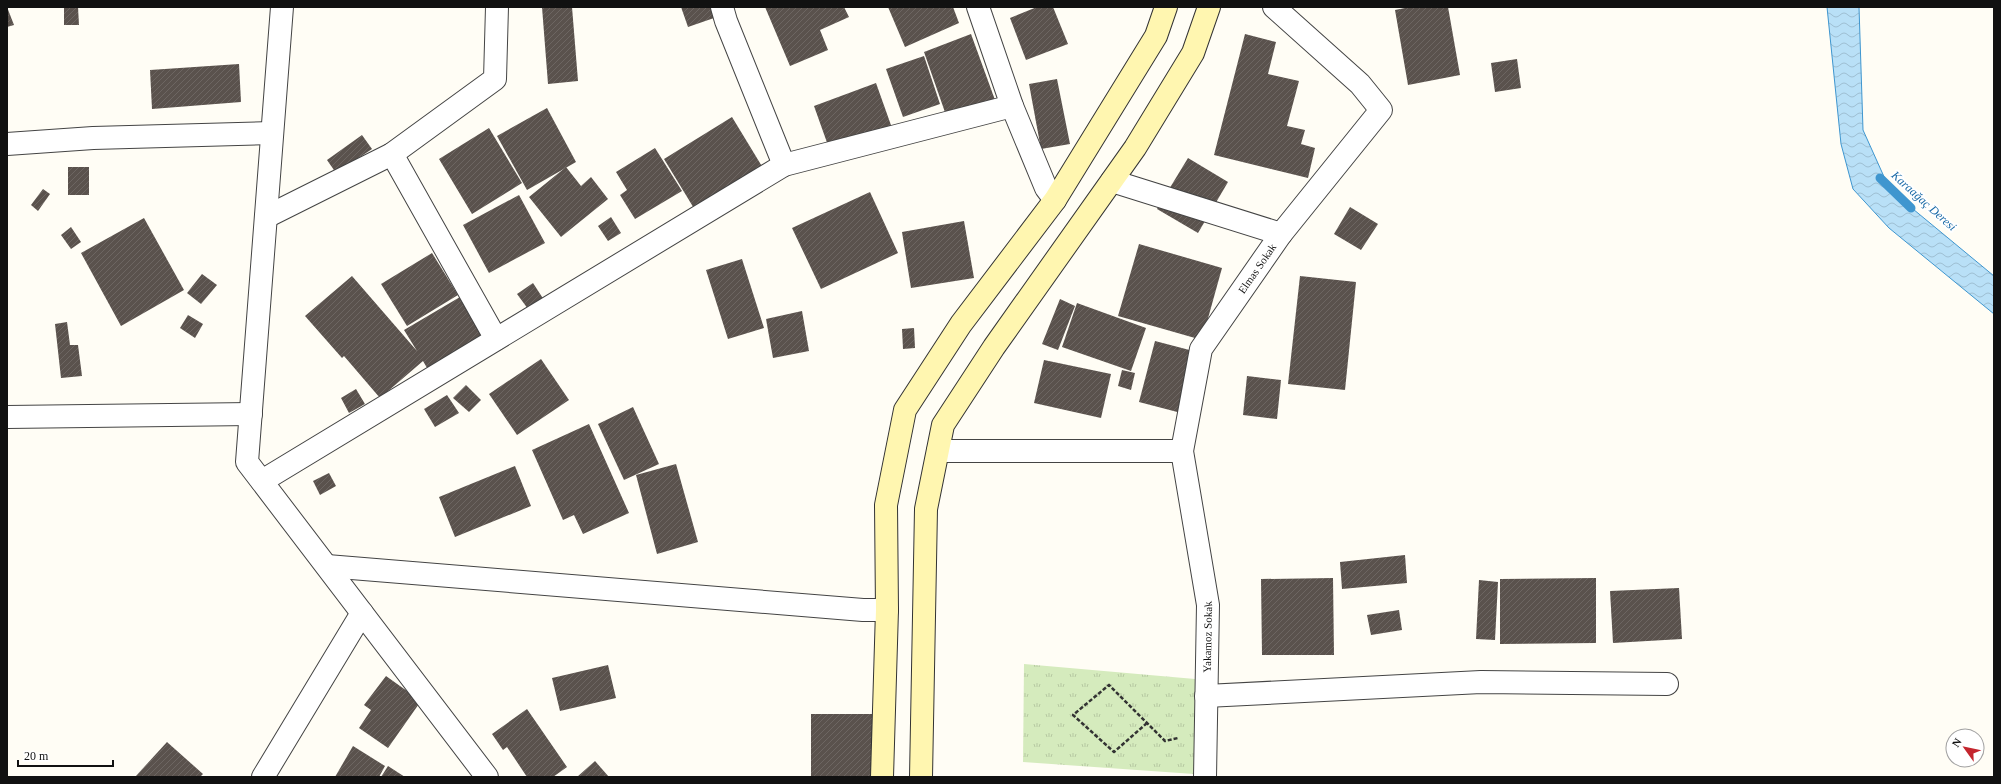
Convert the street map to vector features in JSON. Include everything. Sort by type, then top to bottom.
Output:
[{"type":"main road","points":[[882,777],[887,610],[886,505],[905,410],[961,324],[1055,200],[1156,36],[1166,7]]},
{"type":"main road","points":[[921,777],[926,509],[943,425],[994,346],[1135,148],[1193,53],[1209,7]]},
{"type":"street","points":[[282,7],[247,462],[487,777]]},
{"type":"street","points":[[266,217],[392,154],[495,79],[497,7]]},
{"type":"street","points":[[722,7],[726,21],[784,165]]},
{"type":"street","points":[[978,7],[1012,106],[1046,188],[1055,200]]},
{"type":"street","name":"Elmas Sokak","points":[[1182,451],[1201,350],[1281,234],[1381,110],[1360,84],[1274,7]]},
{"type":"street","points":[[262,481],[784,165],[1012,106]]},
{"type":"street","points":[[7,144],[93,138],[272,134]]},
{"type":"street","points":[[392,154],[496,339]]},
{"type":"street","points":[[1112,181],[1281,234]]},
{"type":"street","points":[[7,417],[251,414]]},
{"type":"street","points":[[938,451],[1182,451]]},
{"type":"street","name":"Yakamoz Sokak","points":[[1182,451],[1208,605],[1204,777]]},
{"type":"street","points":[[326,566],[887,610]]},
{"type":"street","points":[[263,777],[362,612]]},
{"type":"street","points":[[1206,696],[1481,682],[1668,684]]},
{"type":"path","points":[[1147,723],[1114,752],[1073,715],[1109,685],[1147,723],[1165,741],[1206,730]]},
{"type":"green space","points":[[1024,664],[1195,679],[1194,774],[1023,762]]},
{"type":"water","points":[[1827,7],[1859,7],[1863,130],[1890,190],[1994,276],[1994,314],[1889,228],[1853,189],[1841,144]]},
{"type":"building","points":[[7,7],[14,25],[7,27]]},
{"type":"building","points":[[64,7],[78,7],[79,25],[64,25]]},
{"type":"building","points":[[542,7],[572,7],[578,81],[548,84]]},
{"type":"building","points":[[681,7],[711,7],[714,18],[688,27]]},
{"type":"building","points":[[765,7],[844,7],[849,17],[820,30],[828,50],[790,66]]},
{"type":"building","points":[[888,7],[953,7],[959,23],[905,47]]},
{"type":"building","points":[[1037,7],[1053,7],[1068,44],[1026,60],[1010,18]]},
{"type":"building","points":[[1410,7],[1448,7],[1460,75],[1408,85],[1395,10]]},
{"type":"building","points":[[971,34],[995,100],[947,118],[924,52]]},
{"type":"building","points":[[1245,34],[1276,42],[1268,74],[1299,81],[1287,126],[1305,130],[1301,144],[1315,148],[1308,178],[1214,155]]},
{"type":"building","points":[[924,56],[940,104],[903,117],[886,69]]},
{"type":"building","points":[[1517,59],[1521,88],[1495,92],[1491,63]]},
{"type":"building","points":[[239,64],[241,102],[152,109],[150,70]]},
{"type":"building","points":[[1057,79],[1070,144],[1041,149],[1029,84]]},
{"type":"building","points":[[876,83],[892,128],[830,151],[814,106]]},
{"type":"building","points":[[547,108],[576,162],[527,190],[497,136]]},
{"type":"building","points":[[732,117],[763,168],[695,210],[664,159]]},
{"type":"building","points":[[489,128],[522,183],[472,214],[439,159]]},
{"type":"building","points":[[362,135],[372,149],[336,173],[327,160]]},
{"type":"building","points":[[655,148],[682,191],[635,219],[620,195],[627,190],[616,172]]},
{"type":"building","points":[[1188,158],[1228,182],[1198,233],[1157,209]]},
{"type":"building","points":[[68,167],[89,167],[89,195],[68,195]]},
{"type":"building","points":[[566,167],[581,186],[591,177],[608,199],[561,237],[529,197]]},
{"type":"building","points":[[43,189],[50,194],[38,211],[31,205]]},
{"type":"building","points":[[870,192],[898,253],[821,289],[792,228]]},
{"type":"building","points":[[519,195],[545,243],[489,273],[463,225]]},
{"type":"building","points":[[1350,207],[1378,224],[1361,250],[1334,234]]},
{"type":"building","points":[[611,217],[621,233],[608,241],[598,226]]},
{"type":"building","points":[[144,218],[184,290],[121,326],[81,253]]},
{"type":"building","points":[[964,221],[974,278],[911,288],[902,232]]},
{"type":"building","points":[[71,227],[81,242],[71,249],[61,235]]},
{"type":"building","points":[[1139,244],[1222,268],[1202,340],[1118,316]]},
{"type":"building","points":[[432,253],[458,295],[407,326],[381,284]]},
{"type":"building","points":[[742,259],[764,328],[728,339],[706,270]]},
{"type":"building","points":[[202,274],[217,285],[201,304],[187,293]]},
{"type":"building","points":[[352,276],[417,351],[404,330],[460,297],[485,339],[430,373],[423,361],[380,398],[344,356],[342,358],[305,316]]},
{"type":"building","points":[[1300,276],[1356,282],[1345,390],[1288,384]]},
{"type":"building","points":[[533,283],[546,303],[531,313],[517,294]]},
{"type":"building","points":[[1060,299],[1075,306],[1058,350],[1042,344]]},
{"type":"building","points":[[1077,303],[1146,328],[1131,371],[1062,347]]},
{"type":"building","points":[[802,311],[809,351],[773,358],[766,319]]},
{"type":"building","points":[[188,315],[203,324],[195,338],[180,328]]},
{"type":"building","points":[[67,322],[70,345],[78,345],[82,376],[61,378],[55,324]]},
{"type":"building","points":[[914,328],[915,348],[903,349],[902,329]]},
{"type":"building","points":[[1155,341],[1201,353],[1185,414],[1139,402]]},
{"type":"building","points":[[541,359],[569,400],[517,435],[489,394]]},
{"type":"building","points":[[1044,360],[1111,374],[1101,418],[1034,403]]},
{"type":"building","points":[[1122,370],[1135,373],[1131,390],[1118,386]]},
{"type":"building","points":[[1247,376],[1281,380],[1277,419],[1243,415]]},
{"type":"building","points":[[466,385],[481,400],[469,412],[453,398]]},
{"type":"building","points":[[356,389],[365,404],[349,413],[341,398]]},
{"type":"building","points":[[447,395],[459,413],[435,427],[424,409]]},
{"type":"building","points":[[633,407],[659,464],[624,480],[598,424]]},
{"type":"building","points":[[589,424],[629,513],[583,534],[574,515],[563,520],[532,450]]},
{"type":"building","points":[[676,464],[698,542],[657,554],[636,475]]},
{"type":"building","points":[[515,466],[531,506],[455,537],[439,497]]},
{"type":"building","points":[[329,473],[336,486],[320,495],[313,481]]},
{"type":"building","points":[[1405,555],[1407,583],[1342,589],[1340,562]]},
{"type":"building","points":[[1333,578],[1334,655],[1262,655],[1261,579]]},
{"type":"building","points":[[1596,578],[1596,643],[1500,644],[1500,579]]},
{"type":"building","points":[[1479,580],[1498,582],[1495,640],[1476,639]]},
{"type":"building","points":[[1679,588],[1682,639],[1613,643],[1610,591]]},
{"type":"building","points":[[1399,610],[1402,630],[1371,635],[1367,615]]},
{"type":"building","points":[[608,665],[616,698],[560,711],[552,678]]},
{"type":"building","points":[[386,676],[421,701],[388,748],[359,728],[371,710],[364,705]]},
{"type":"building","points":[[527,709],[567,767],[553,777],[527,777],[507,747],[503,750],[492,734]]},
{"type":"building","points":[[811,714],[874,714],[874,777],[811,777]]},
{"type":"building","points":[[167,742],[203,774],[200,777],[135,777]]},
{"type":"building","points":[[353,746],[385,766],[379,777],[335,777]]},
{"type":"building","points":[[595,761],[609,777],[577,777]]},
{"type":"building","points":[[388,766],[405,777],[381,777]]},
{"type":"waterway","name":"Karaağaç Deresi","points":[[1880,178],[1911,208]]}]
